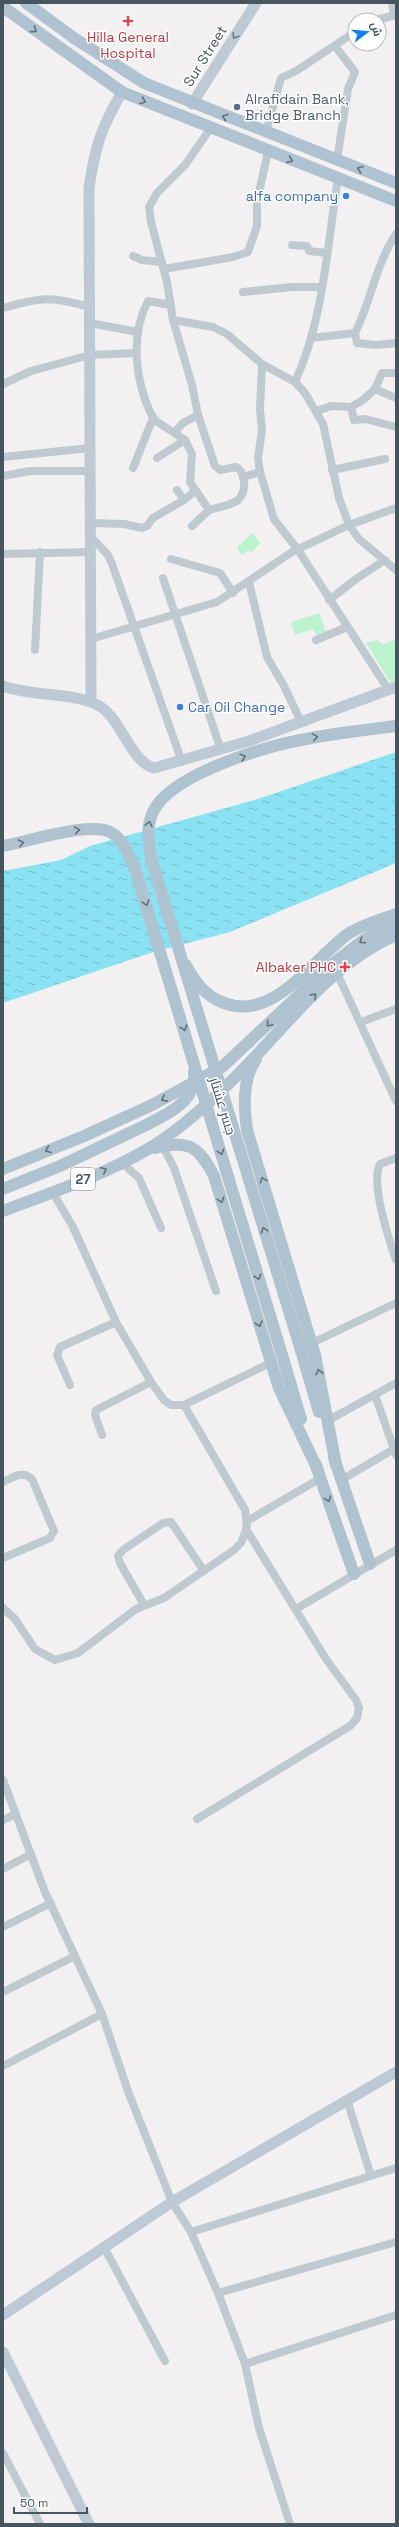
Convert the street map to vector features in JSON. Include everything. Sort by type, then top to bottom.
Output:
[{"type":"main road","points":[[26,3],[131,77],[192,104],[396,183]]},
{"type":"main road","points":[[3,7],[122,92],[210,129],[396,201]]},
{"type":"main road","points":[[122,92],[131,77]]},
{"type":"main road","name":"جسر عشتار","points":[[306,1345],[177,947],[152,862],[147,827],[153,810],[164,796],[178,785],[210,769],[290,742],[396,726]]},
{"type":"main road","name":"جسر عشتار","points":[[3,846],[76,830],[91,828],[107,830],[118,838],[134,866],[319,1474]]},
{"type":"main road","points":[[177,947],[194,979],[204,992],[231,1005],[247,1006],[269,999],[283,991],[349,934],[396,914]]},
{"type":"main road","points":[[3,1169],[84,1136],[152,1104],[222,1067],[350,950],[396,923]]},
{"type":"main road","points":[[162,1144],[225,1088],[266,1043],[337,973],[372,948],[396,935]]},
{"type":"main road","points":[[266,1043],[254,1062],[248,1078],[245,1096],[247,1130],[327,1421],[336,1465]]},
{"type":"main road","points":[[3,1189],[60,1166],[142,1127],[181,1105],[188,1098],[194,1079],[190,1049]]},
{"type":"main road","points":[[162,1144],[181,1144],[193,1148],[204,1157],[214,1176],[270,1363],[279,1388],[319,1474],[354,1574]]},
{"type":"main road","name":"27","points":[[3,1211],[53,1193],[162,1144]]},
{"type":"main road","points":[[306,1345],[336,1465],[370,1564]]},
{"type":"street","name":"Sur Street","points":[[192,104],[256,3]]},
{"type":"street","points":[[392,3],[395,15]]},
{"type":"street","points":[[266,132],[281,78],[347,38]]},
{"type":"street","points":[[335,46],[355,72],[348,89],[337,160]]},
{"type":"street","points":[[91,702],[89,188],[97,142],[107,117],[122,92]]},
{"type":"street","points":[[192,526],[209,510],[239,500],[244,493],[243,477],[239,468],[236,467],[220,470],[216,468],[198,415],[192,385],[173,320],[163,265],[149,207],[157,193],[185,165],[210,129]]},
{"type":"street","points":[[133,256],[163,265],[233,257],[248,252],[257,226],[257,201],[268,152]]},
{"type":"street","points":[[295,382],[305,361],[311,338],[327,253],[338,178]]},
{"type":"street","points":[[394,240],[374,279],[366,309],[354,333],[357,342],[376,345],[396,343]]},
{"type":"street","points":[[292,245],[307,246],[309,251],[327,253]]},
{"type":"street","points":[[243,292],[292,287],[321,287]]},
{"type":"street","points":[[3,308],[28,300],[49,298],[89,307]]},
{"type":"street","points":[[171,305],[154,300],[148,301],[138,332],[136,353],[148,409],[153,418],[185,440],[192,454],[189,474],[194,491],[209,510]]},
{"type":"street","points":[[173,320],[213,327],[226,334],[262,364],[295,382],[317,411],[326,433],[332,470],[339,498],[349,524],[359,539],[390,562],[396,570]]},
{"type":"street","points":[[90,323],[138,332]]},
{"type":"street","points":[[311,338],[354,333]]},
{"type":"street","points":[[3,384],[31,371],[90,355],[136,353]]},
{"type":"street","points":[[3,686],[22,692],[91,702],[106,710],[114,718],[136,753],[148,767],[162,768],[221,750],[392,688],[329,600],[298,550],[274,519],[260,472],[258,458],[262,430],[260,409],[262,364]]},
{"type":"street","points":[[317,411],[331,406],[350,407],[363,400],[375,389],[382,373],[396,373]]},
{"type":"street","points":[[375,389],[396,398]]},
{"type":"street","points":[[350,407],[354,420],[364,419],[396,427]]},
{"type":"street","points":[[175,432],[183,423],[198,415]]},
{"type":"street","points":[[133,468],[153,418]]},
{"type":"street","points":[[157,458],[185,440]]},
{"type":"street","points":[[3,457],[90,448]]},
{"type":"street","points":[[332,470],[385,459]]},
{"type":"street","points":[[3,476],[30,471],[90,471]]},
{"type":"street","points":[[243,477],[260,472]]},
{"type":"street","points":[[177,490],[184,500]]},
{"type":"street","points":[[90,523],[124,524],[142,528],[147,526],[152,518],[184,500],[194,491]]},
{"type":"street","points":[[91,638],[136,627],[217,602],[298,550],[349,524],[396,508]]},
{"type":"street","points":[[90,537],[108,555],[112,564],[136,627],[182,762]]},
{"type":"street","points":[[35,650],[40,552]]},
{"type":"street","points":[[3,554],[91,552]]},
{"type":"street","points":[[171,559],[220,573],[233,593]]},
{"type":"street","points":[[329,600],[390,562]]},
{"type":"street","points":[[163,578],[221,750]]},
{"type":"street","points":[[249,582],[267,657],[301,722]]},
{"type":"street","points":[[316,640],[347,626]]},
{"type":"street","points":[[337,973],[396,1101]]},
{"type":"street","points":[[360,1022],[396,1009]]},
{"type":"street","points":[[162,1144],[174,1168],[216,1291]]},
{"type":"street","points":[[396,1158],[380,1164],[378,1168],[382,1210],[392,1237],[396,1260]]},
{"type":"street","points":[[121,1162],[139,1178],[161,1228]]},
{"type":"street","points":[[53,1193],[73,1227],[116,1322],[151,1382],[167,1402],[177,1406],[184,1405],[270,1363]]},
{"type":"street","points":[[306,1345],[396,1303]]},
{"type":"street","points":[[70,1385],[57,1355],[60,1347],[116,1322]]},
{"type":"street","points":[[102,1435],[95,1415],[96,1410],[151,1382]]},
{"type":"street","points":[[327,1421],[396,1383]]},
{"type":"street","points":[[341,1480],[395,1452],[375,1395]]},
{"type":"street","points":[[184,1405],[240,1501],[246,1525],[326,1658],[356,1700],[359,1708],[356,1718],[350,1726],[197,1819]]},
{"type":"street","points":[[3,1482],[21,1474],[26,1474],[32,1479],[54,1531],[50,1538],[3,1558]]},
{"type":"street","points":[[3,1608],[15,1619],[35,1649],[55,1660],[78,1653],[144,1605],[164,1598],[204,1571],[241,1543],[246,1525],[319,1474]]},
{"type":"street","points":[[144,1605],[120,1563],[118,1556],[123,1550],[163,1522],[171,1522],[204,1571]]},
{"type":"street","points":[[296,1609],[396,1550]]},
{"type":"street","points":[[3,1780],[51,1903],[102,2014],[129,2094],[172,2202],[191,2232],[218,2293],[245,2364],[259,2428],[290,2524]]},
{"type":"street","points":[[3,1820],[16,1814]]},
{"type":"street","points":[[3,1869],[31,1854]]},
{"type":"street","points":[[3,1928],[51,1903]]},
{"type":"street","points":[[3,1992],[75,1956]]},
{"type":"street","points":[[3,2066],[102,2014]]},
{"type":"street","points":[[3,2315],[172,2202],[396,2072]]},
{"type":"street","points":[[347,2100],[371,2176]]},
{"type":"street","points":[[191,2232],[396,2168]]},
{"type":"street","points":[[218,2293],[396,2242]]},
{"type":"street","points":[[104,2247],[165,2362]]},
{"type":"street","points":[[245,2364],[396,2315]]},
{"type":"street","points":[[3,2352],[89,2524]]},
{"type":"street","points":[[3,2453],[40,2524]]},
{"type":"green space","points":[[253,533],[260,543],[251,553],[248,550],[242,555],[237,547]]},
{"type":"green space","points":[[319,613],[326,631],[317,635],[313,629],[295,635],[291,622]]},
{"type":"green space","points":[[396,639],[396,684],[392,685],[366,643],[377,640],[383,644]]},
{"type":"water","points":[[396,752],[396,863],[230,932],[150,953],[3,1003],[3,871],[61,860],[90,846],[258,799]]},
{"type":"place","name":"Hilla General Hospital","points":[[128,21]]},
{"type":"place","name":"Alrafidain Bank, Bridge Branch","points":[[237,107]]},
{"type":"place","name":"alfa company","points":[[346,196]]},
{"type":"place","name":"Car Oil Change","points":[[180,707]]},
{"type":"place","name":"Albaker PHC","points":[[345,967]]}]
